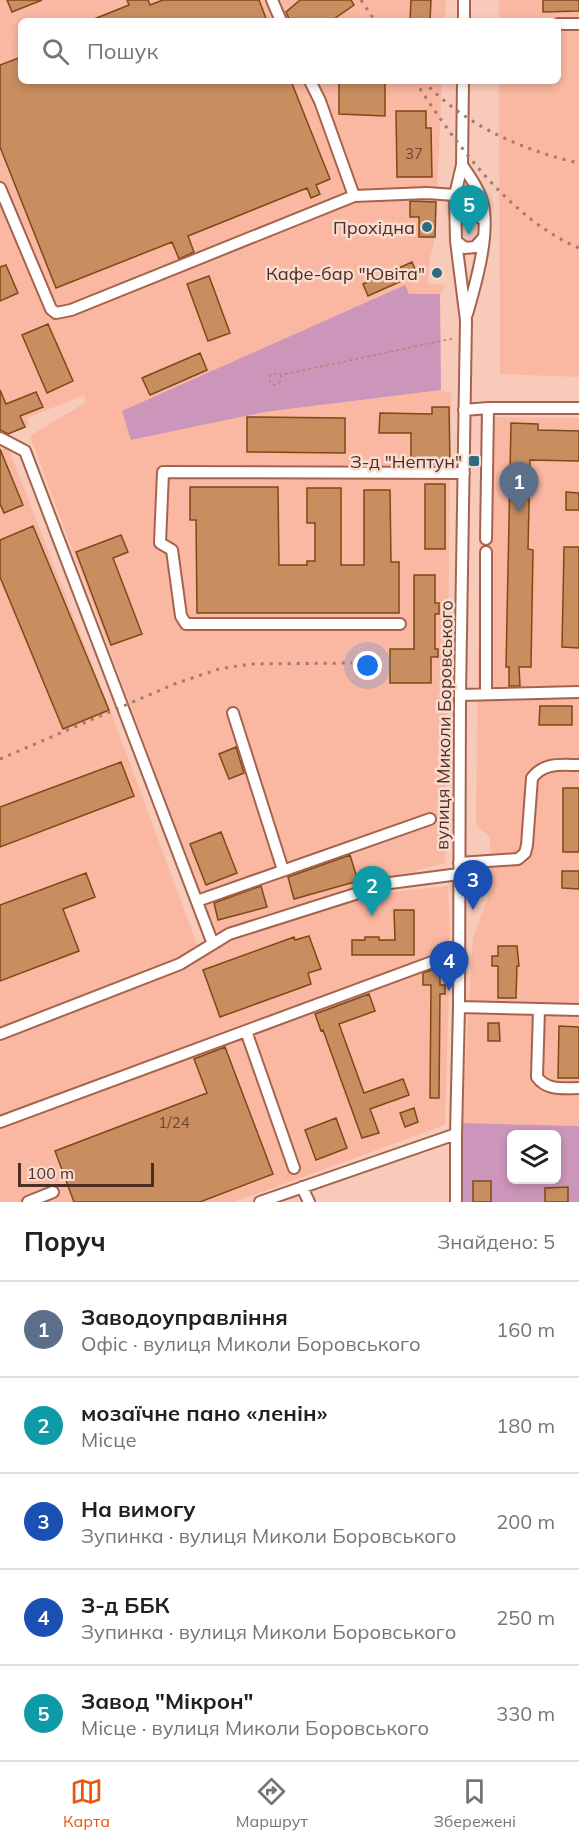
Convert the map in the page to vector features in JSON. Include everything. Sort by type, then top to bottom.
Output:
[{"type":"street","points":[[272,0],[280,18]]},
{"type":"street","points":[[464,18],[465,0]]},
{"type":"street","points":[[561,24],[579,24]]},
{"type":"street","points":[[312,84],[320,101],[354,196]]},
{"type":"street","name":"вулиця Миколи Боровського","points":[[464,84],[462,165],[455,195],[456,241],[466,320]]},
{"type":"street","name":"вулиця Миколи Боровського","points":[[456,1202],[465,337],[466,320],[484,237],[481,199],[462,165]]},
{"type":"street","points":[[0,188],[51,309],[56,313],[72,310],[354,196],[427,193],[455,195]]},
{"type":"street","points":[[456,221],[463,211],[474,210],[484,222]]},
{"type":"street","points":[[456,241],[465,248],[475,247],[484,237]]},
{"type":"street","points":[[486,539],[488,408]]},
{"type":"street","points":[[464,410],[579,408]]},
{"type":"street","points":[[3,442],[24,451],[213,944]]},
{"type":"street","points":[[400,624],[186,624],[181,616],[172,550],[160,543],[163,472],[464,473]]},
{"type":"street","points":[[486,552],[486,694]]},
{"type":"street","points":[[460,695],[579,692]]},
{"type":"street","points":[[232,713],[283,870]]},
{"type":"street","points":[[0,1034],[180,964],[229,934],[390,883],[459,868],[518,859],[525,853],[527,845],[532,777],[546,766],[579,765]]},
{"type":"street","points":[[197,901],[430,819]]},
{"type":"street","points":[[0,1122],[459,952]]},
{"type":"street","points":[[459,1007],[579,1010]]},
{"type":"street","points":[[539,1009],[537,1077],[542,1084],[551,1088],[579,1088]]},
{"type":"street","points":[[246,1031],[294,1168]]},
{"type":"street","points":[[266,1201],[456,1134]]},
{"type":"street","points":[[302,1187],[309,1202]]},
{"type":"street","points":[[28,1202],[53,1192]]},
{"type":"path","points":[[281,375],[280,382],[277,384],[270,382],[271,375],[278,373],[281,375],[440,340],[465,337]]},
{"type":"shaded area","points":[[0,0],[446,0],[445,18],[18,18],[18,84],[442,84],[435,237],[429,263],[428,284],[446,285],[440,294],[409,294],[405,285],[123,411],[132,440],[264,412],[441,390],[451,393],[445,863],[356,887],[215,932],[30,436],[85,403],[84,395],[27,418],[29,426],[0,437]]},
{"type":"shaded area","points":[[499,0],[579,0],[579,377],[500,374],[499,84],[561,84],[561,18],[499,18]]},
{"type":"shaded area","points":[[405,285],[409,294],[440,294],[441,390],[264,412],[131,440],[122,411]]},
{"type":"shaded area","points":[[481,417],[579,418],[579,1126],[462,1123],[473,937],[491,890],[490,837],[476,825]]},
{"type":"shaded area","points":[[8,447],[115,723],[198,947],[369,895],[448,886],[450,948],[445,1125],[234,1202],[0,1202],[0,450]]},
{"type":"shaded area","points":[[462,1123],[579,1126],[579,1202],[461,1202]]},
{"type":"building","points":[[7,0],[42,0],[12,12]]},
{"type":"building","points":[[127,0],[148,0],[150,5],[163,0],[259,0],[266,18],[96,18],[129,5]]},
{"type":"building","points":[[300,0],[351,0],[354,5],[335,18],[289,18],[286,12]]},
{"type":"building","points":[[411,0],[431,0],[430,18],[410,18]]},
{"type":"building","points":[[543,0],[579,0],[579,11],[543,12]]},
{"type":"building","points":[[18,58],[18,84],[292,84],[330,179],[316,185],[320,194],[311,198],[307,188],[188,236],[194,252],[179,259],[172,242],[56,288],[0,147],[0,65]]},
{"type":"building","points":[[339,84],[385,84],[385,116],[339,114]]},
{"type":"building","points":[[396,111],[426,111],[426,128],[431,128],[432,177],[397,177]]},
{"type":"building","name":"Прохідна","points":[[410,201],[436,202],[435,237],[419,237],[419,217],[410,217]]},
{"type":"building","points":[[412,262],[417,274],[368,296],[363,284]]},
{"type":"building","points":[[6,265],[18,293],[0,301],[0,267]]},
{"type":"building","points":[[209,276],[230,333],[208,341],[187,284]]},
{"type":"building","points":[[48,324],[73,381],[47,393],[22,335]]},
{"type":"building","points":[[200,353],[207,370],[150,395],[142,378]]},
{"type":"building","points":[[0,390],[6,404],[36,392],[43,407],[20,416],[25,427],[8,434],[0,430]]},
{"type":"building","points":[[432,407],[449,407],[450,464],[411,464],[411,433],[379,433],[380,413],[432,414]]},
{"type":"building","points":[[247,417],[345,418],[345,453],[247,452]]},
{"type":"building","points":[[511,423],[538,424],[538,430],[579,431],[579,461],[530,460],[528,549],[533,550],[531,667],[519,667],[520,686],[509,686],[509,667],[506,667]]},
{"type":"building","points":[[0,449],[23,505],[4,513],[0,504]]},
{"type":"building","points":[[425,484],[445,484],[445,549],[425,549]]},
{"type":"building","points":[[190,487],[278,487],[279,565],[307,565],[307,561],[315,561],[315,523],[307,523],[307,488],[341,488],[341,565],[364,565],[364,490],[390,490],[391,562],[399,562],[399,613],[197,613],[196,520],[190,520]]},
{"type":"building","points":[[566,492],[579,493],[579,510],[566,510]]},
{"type":"building","points":[[33,526],[109,710],[63,729],[0,577],[0,540]]},
{"type":"building","points":[[121,535],[128,552],[113,558],[142,634],[111,645],[76,552]]},
{"type":"building","points":[[564,547],[579,547],[579,648],[562,647]]},
{"type":"building","points":[[414,575],[435,575],[435,603],[439,603],[439,614],[435,614],[435,649],[438,649],[438,657],[431,657],[431,683],[390,683],[390,649],[414,649]]},
{"type":"building","points":[[540,706],[572,706],[572,725],[539,725]]},
{"type":"building","points":[[236,747],[244,773],[229,779],[219,754]]},
{"type":"building","points":[[121,762],[134,796],[0,847],[0,807]]},
{"type":"building","points":[[563,788],[579,788],[579,852],[563,852]]},
{"type":"building","points":[[221,832],[237,873],[206,885],[190,844]]},
{"type":"building","points":[[350,855],[358,881],[294,899],[288,877]]},
{"type":"building","points":[[562,871],[579,871],[579,889],[562,888]]},
{"type":"building","points":[[86,873],[95,897],[63,909],[79,951],[0,981],[0,905]]},
{"type":"building","points":[[261,886],[267,907],[218,920],[214,903]]},
{"type":"building","points":[[394,910],[414,910],[414,955],[352,955],[352,940],[379,937],[379,940],[395,940]]},
{"type":"building","points":[[309,936],[321,969],[308,973],[311,984],[220,1017],[203,970],[294,937],[295,940]]},
{"type":"building","points":[[498,946],[517,946],[519,966],[517,966],[516,998],[498,998],[498,966],[492,966],[492,956],[498,956]]},
{"type":"building","points":[[440,967],[440,985],[445,985],[445,994],[440,994],[439,1098],[430,1098],[431,985],[423,985],[423,973]]},
{"type":"building","points":[[369,994],[375,1011],[339,1024],[364,1093],[403,1079],[409,1095],[370,1109],[379,1133],[362,1138],[323,1030],[321,1031],[315,1014]]},
{"type":"building","points":[[488,1023],[499,1023],[500,1041],[488,1041]]},
{"type":"building","points":[[559,1026],[579,1027],[579,1078],[558,1078]]},
{"type":"building","points":[[225,1047],[273,1174],[200,1202],[74,1202],[55,1151],[207,1093],[194,1059]]},
{"type":"building","points":[[414,1108],[418,1122],[405,1127],[400,1113]]},
{"type":"building","points":[[336,1118],[347,1148],[316,1160],[305,1130]]},
{"type":"building","points":[[473,1181],[491,1181],[491,1202],[473,1202]]},
{"type":"building","points":[[568,1187],[568,1202],[545,1202],[545,1188]]},
{"type":"railway","points":[[361,0],[373,18]]},
{"type":"railway","points":[[417,84],[466,153],[507,199],[554,235],[579,248]]},
{"type":"railway","points":[[426,84],[457,111],[495,134],[536,151],[579,163]]},
{"type":"railway","points":[[0,759],[177,683],[219,669],[250,664],[352,663]]},
{"type":"place","name":"Прохідна","points":[[427,227]]},
{"type":"place","name":"Завод \"Мікрон\"","points":[[469,235]]},
{"type":"place","name":"Кафе-бар \"Ювіта\"","points":[[437,273]]},
{"type":"place","name":"З-д \"Нептун\"","points":[[474,461]]},
{"type":"place","name":"Заводоуправління","points":[[519,512]]},
{"type":"place","name":"На вимогу","points":[[473,910]]},
{"type":"place","name":"мозаїчне пано «ленін»","points":[[372,916]]},
{"type":"place","name":"З-д ББК","points":[[449,991]]}]
